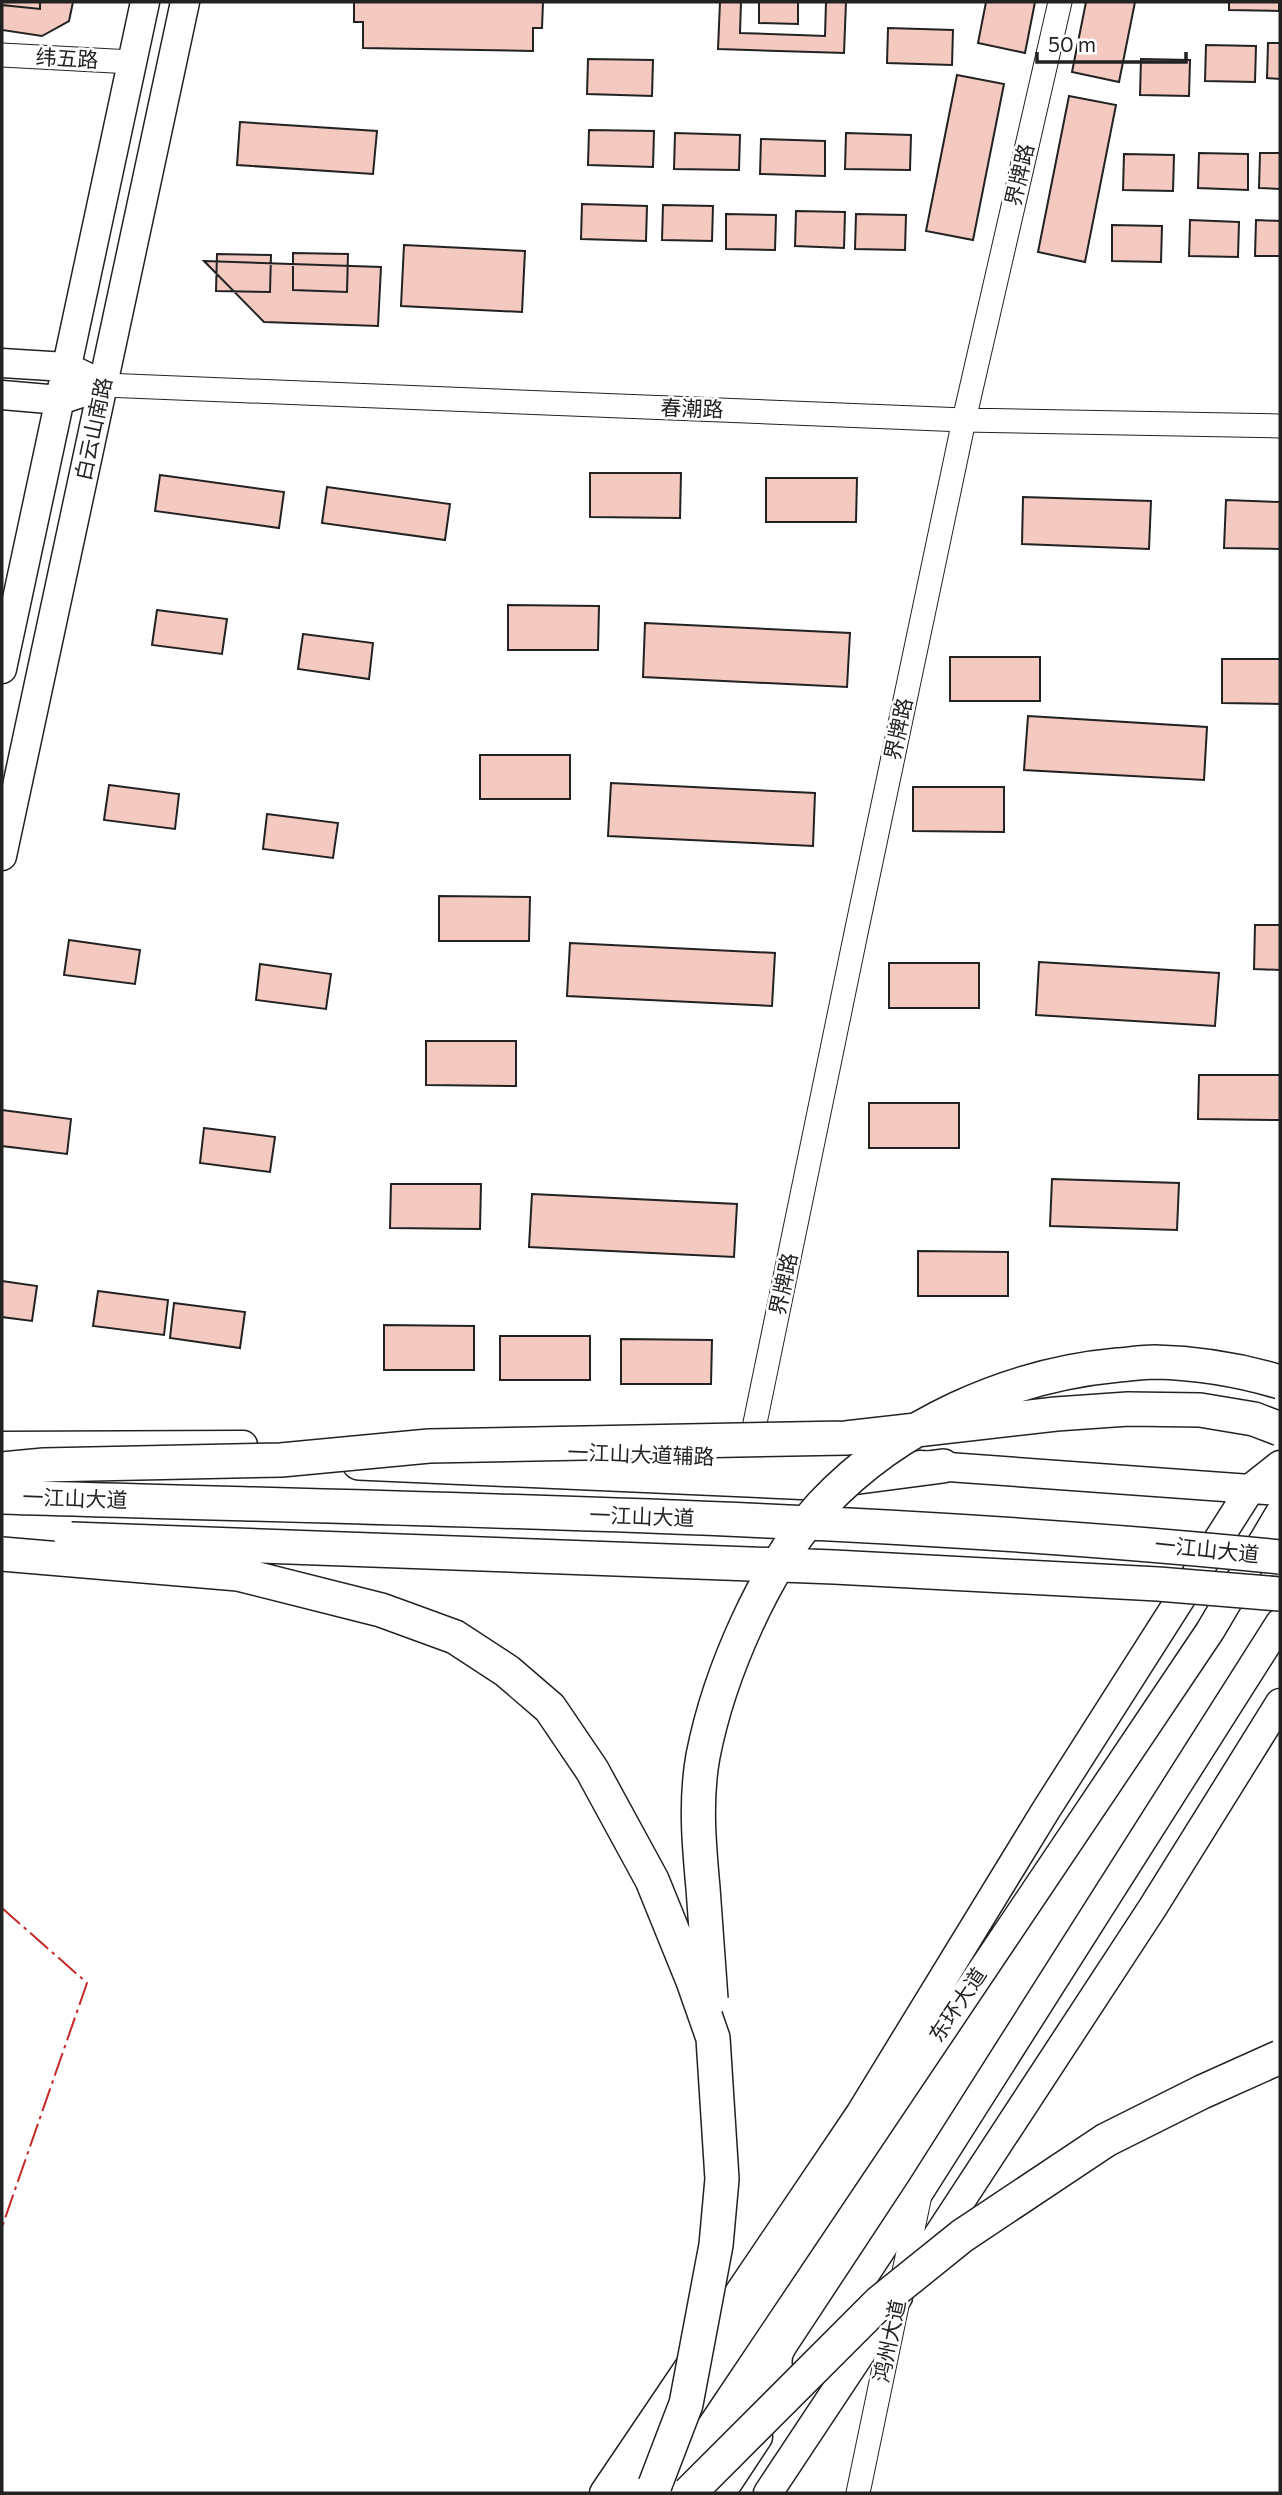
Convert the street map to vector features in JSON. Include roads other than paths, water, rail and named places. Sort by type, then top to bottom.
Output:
[{"type":"highway","points":[[645,2491],[686,2404],[716,2245],[722,2179],[698,1830],[702,1759],[713,1714],[749,1617],[786,1553],[822,1505],[866,1466],[909,1436],[960,1407],[1027,1383],[1098,1367],[1154,1362],[1247,1372],[1280,1382]]},
{"type":"highway","points":[[281,1460],[429,1446],[846,1438],[1056,1414],[1128,1409],[1200,1410],[1254,1419],[1280,1429]]},
{"type":"highway","points":[[2,1469],[44,1465],[281,1460],[813,1483],[943,1466]]},
{"type":"highway","name":"一江山大道","points":[[2,1497],[842,1523],[1160,1545],[1280,1557]]},
{"type":"highway","name":"一江山大道","points":[[2,1537],[834,1567],[1158,1584],[1280,1594]]},
{"type":"highway","points":[[2,1554],[237,1574],[381,1609],[455,1637],[507,1671],[550,1708],[593,1770],[629,1834],[677,1937],[713,2038]]},
{"type":"highway","points":[[689,2493],[880,2302],[962,2236],[1106,2140],[1280,2057]]},
{"type":"main road","name":"白云山南路","points":[[2,669],[145,2]]},
{"type":"main road","name":"白云山南路","points":[[2,856],[184,2]]},
{"type":"main road","name":"春潮路","points":[[2,363],[65,367],[104,385]]},
{"type":"main road","name":"春潮路","points":[[2,395],[60,400],[104,385]]},
{"type":"main road","name":"一江山大道辅路","points":[[2,1446],[259,1445],[748,1458],[943,1466],[1280,1490]]},
{"type":"main road","points":[[604,2493],[860,2114],[1046,1810],[1251,1489],[1280,1465]]},
{"type":"main road","name":"东环大道","points":[[645,2491],[1210,1631],[1280,1513]]},
{"type":"main road","points":[[721,2493],[921,2189],[1280,1623]]},
{"type":"main road","points":[[768,2493],[1153,1907],[1280,1703]]},
{"type":"street","name":"界牌路","points":[[748,1458],[964,420],[1060,2]]},
{"type":"street","name":"纬五路","points":[[2,55],[132,62]]},
{"type":"street","name":"春潮路","points":[[104,385],[964,420],[1280,426]]},
{"type":"street","name":"鸿州大道","points":[[858,2493],[921,2189]]}]
